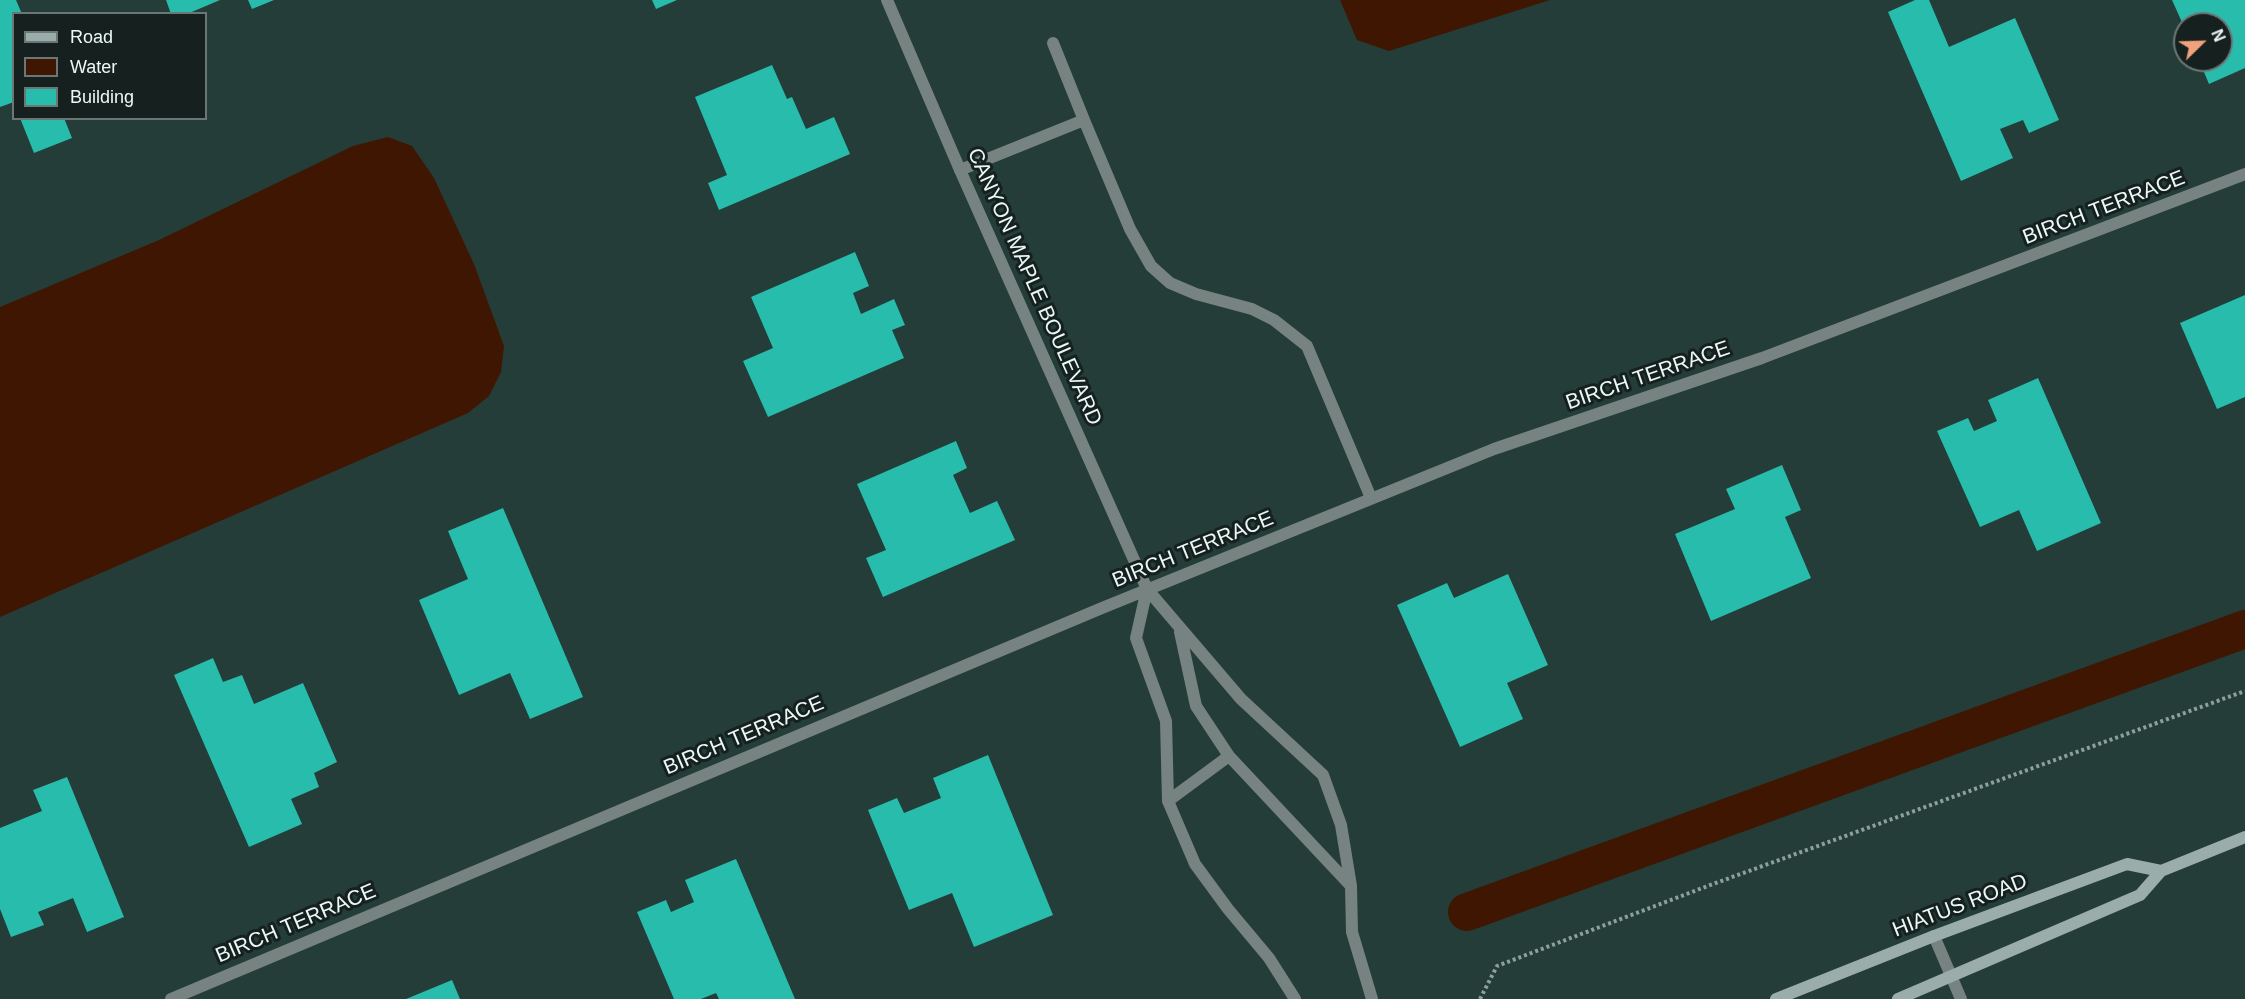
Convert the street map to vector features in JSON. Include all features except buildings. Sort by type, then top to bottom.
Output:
[{"type":"street","name":"CANYON MAPLE BOULEVARD","points":[[887,0],[1147,590],[1241,699],[1323,775],[1341,825],[1351,886],[1352,932],[1371,999]]},
{"type":"street","points":[[1053,43],[1130,229],[1151,266],[1170,283],[1196,294],[1252,309],[1274,320],[1307,346],[1371,498]]},
{"type":"street","points":[[960,170],[1084,120]]},
{"type":"street","name":"BIRCH TERRACE","points":[[171,999],[1147,590],[1494,449],[1762,358],[2245,174]]},
{"type":"street","points":[[1147,590],[1136,638],[1166,721],[1168,801],[1195,864],[1228,909],[1269,958],[1295,999]]},
{"type":"street","name":"CANYON MAPLE BOULEVARD","points":[[1180,631],[1196,706],[1229,756],[1351,886]]},
{"type":"street","points":[[1168,801],[1229,756]]},
{"type":"street","points":[[1898,999],[2140,895],[2161,871],[2245,837]]},
{"type":"street","name":"HIATUS ROAD","points":[[1776,999],[1934,936],[2127,864],[2161,871]]},
{"type":"street","points":[[1934,936],[1961,999]]},
{"type":"path","points":[[1480,999],[1497,966],[1713,884],[2245,691]]},
{"type":"water","points":[[1340,0],[1550,0],[1389,51],[1357,40]]},
{"type":"water","points":[[388,137],[412,146],[434,178],[474,264],[504,346],[501,372],[489,396],[468,413],[0,617],[0,307],[159,240],[353,146]]},
{"type":"waterway","points":[[1467,912],[2245,629]]}]
